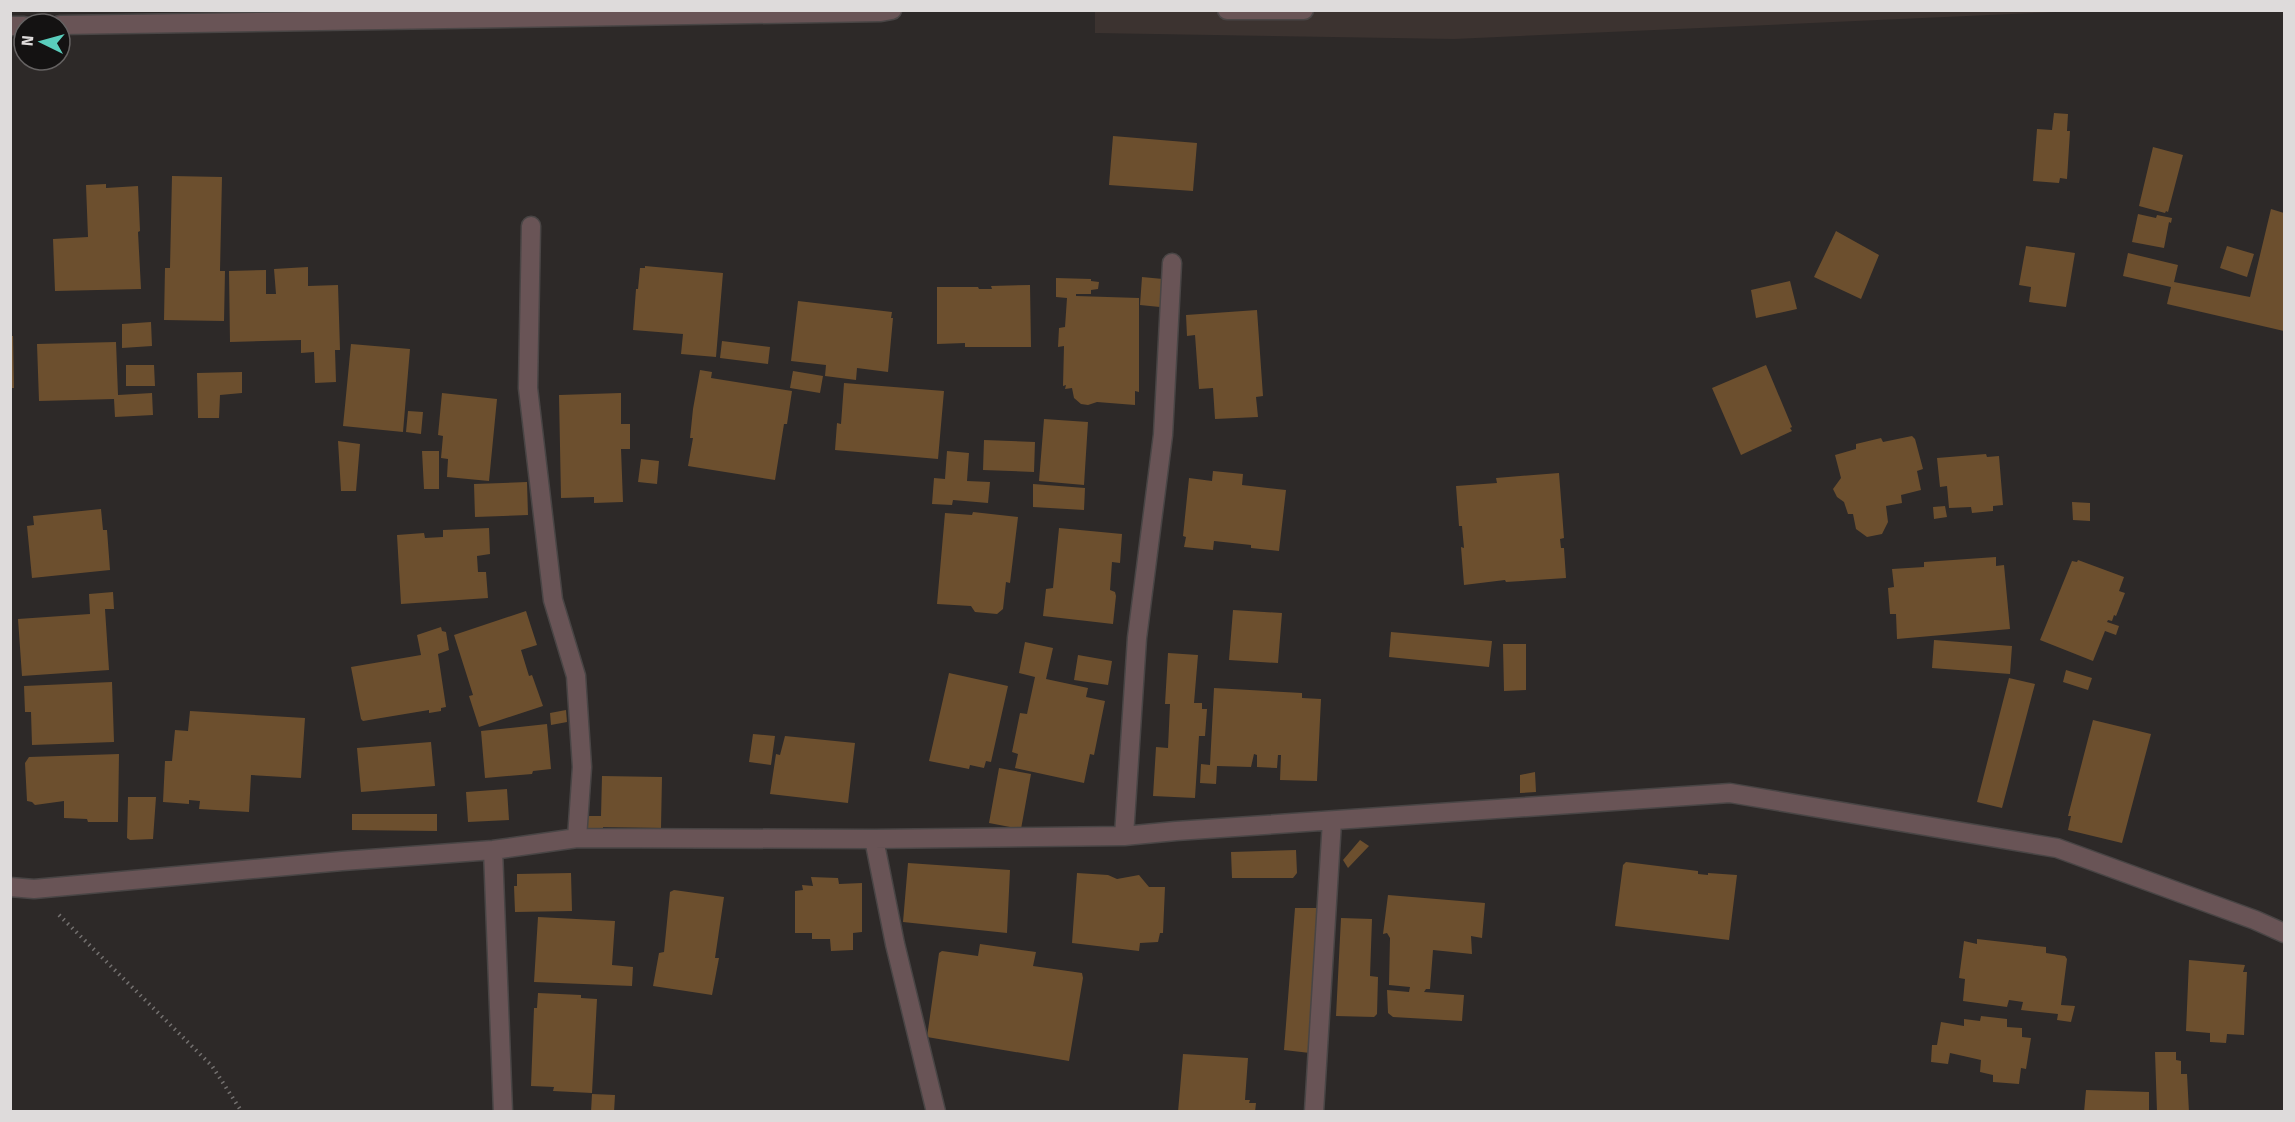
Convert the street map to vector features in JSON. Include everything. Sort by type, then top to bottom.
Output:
[{"type":"street","points":[[697,15],[716,10]]},
{"type":"street","points":[[72,25],[892,10]]},
{"type":"street","points":[[1227,10],[1304,10]]},
{"type":"street","points":[[531,226],[528,388],[553,600],[576,676],[582,767],[577,838]]},
{"type":"street","points":[[1124,836],[1137,638],[1163,435],[1172,263]]},
{"type":"street","points":[[10,886],[34,889],[342,861],[493,850],[577,838],[874,839],[1124,836],[1731,793],[2057,848],[2255,920],[2284,933]]},
{"type":"street","points":[[1314,1112],[1332,821]]},
{"type":"street","points":[[874,839],[895,944],[936,1112]]},
{"type":"street","points":[[493,850],[503,1112]]},
{"type":"path","points":[[34,889],[212,1066],[242,1112]]},
{"type":"shaded area","points":[[1095,11],[2079,11],[1454,39],[1095,33]]},
{"type":"building","points":[[2054,113],[2068,114],[2067,131],[2070,131],[2067,179],[2060,178],[2059,183],[2033,181],[2037,129],[2052,130]]},
{"type":"building","points":[[1113,136],[1197,143],[1193,191],[1109,185]]},
{"type":"building","points":[[2153,147],[2183,155],[2168,212],[2165,213],[2139,206]]},
{"type":"building","points":[[172,176],[222,177],[220,271],[225,271],[224,321],[164,320],[165,268],[170,268]]},
{"type":"building","points":[[106,184],[106,188],[138,186],[141,289],[55,291],[53,239],[88,237],[86,185]]},
{"type":"building","points":[[2271,209],[2284,213],[2284,331],[2167,304],[2171,287],[2123,276],[2128,253],[2178,265],[2174,282],[2250,297]]},
{"type":"building","points":[[2138,214],[2156,218],[2157,215],[2172,218],[2171,223],[2169,222],[2164,248],[2132,242]]},
{"type":"building","points":[[1836,231],[1879,255],[1861,299],[1814,277]]},
{"type":"building","points":[[2026,246],[2075,253],[2066,307],[2029,302],[2031,287],[2019,285]]},
{"type":"building","points":[[2227,246],[2254,254],[2247,277],[2220,268]]},
{"type":"building","points":[[645,266],[723,273],[716,357],[681,354],[683,334],[633,330],[636,289],[638,289],[640,268],[645,268]]},
{"type":"building","points":[[308,267],[308,286],[338,285],[340,350],[335,350],[336,382],[315,383],[314,352],[301,353],[301,340],[230,342],[229,271],[266,270],[266,294],[276,294],[274,269]]},
{"type":"building","points":[[1142,277],[1163,279],[1160,307],[1140,305]]},
{"type":"building","points":[[1056,278],[1091,279],[1091,281],[1099,282],[1098,289],[1091,290],[1091,294],[1076,294],[1076,296],[1139,298],[1139,392],[1135,391],[1135,405],[1097,402],[1088,405],[1081,404],[1074,398],[1072,388],[1065,389],[1066,385],[1063,386],[1064,346],[1058,347],[1059,328],[1065,327],[1067,298],[1056,297]]},
{"type":"building","points":[[1790,281],[1797,309],[1756,318],[1751,290]]},
{"type":"building","points":[[1030,285],[1031,347],[965,347],[965,343],[937,344],[937,287],[992,289],[991,286]]},
{"type":"building","points":[[798,301],[892,312],[888,372],[857,368],[856,380],[825,376],[826,365],[791,361]]},
{"type":"building","points":[[1257,310],[1263,396],[1256,397],[1258,417],[1215,419],[1213,388],[1199,389],[1195,335],[1187,336],[1186,315]]},
{"type":"building","points":[[151,322],[152,346],[122,348],[122,324]]},
{"type":"building","points":[[10,336],[13,336],[14,388],[10,388]]},
{"type":"building","points":[[722,341],[770,347],[768,364],[720,358]]},
{"type":"building","points":[[116,342],[118,395],[152,393],[153,415],[115,417],[114,399],[39,401],[37,344]]},
{"type":"building","points":[[351,344],[410,349],[403,432],[343,426]]},
{"type":"building","points":[[126,365],[154,365],[155,386],[126,386]]},
{"type":"building","points":[[1766,365],[1792,431],[1741,455],[1712,388]]},
{"type":"building","points":[[700,370],[712,372],[711,378],[792,391],[775,480],[688,466],[693,438],[690,438],[693,409]]},
{"type":"building","points":[[793,371],[823,376],[820,393],[790,388]]},
{"type":"building","points":[[242,372],[242,393],[220,395],[219,418],[198,418],[197,373]]},
{"type":"building","points":[[844,383],[944,391],[938,459],[835,450],[837,423],[841,424]]},
{"type":"building","points":[[442,393],[497,399],[489,481],[447,477],[448,459],[441,458],[443,436],[438,435]]},
{"type":"building","points":[[621,393],[621,424],[630,424],[630,449],[621,449],[623,502],[594,503],[594,497],[561,498],[559,395]]},
{"type":"building","points":[[408,411],[423,412],[421,434],[406,432]]},
{"type":"building","points":[[1044,419],[1088,422],[1084,485],[1039,481]]},
{"type":"building","points":[[1912,436],[1915,439],[1923,469],[1917,471],[1921,490],[1901,495],[1902,503],[1886,506],[1888,522],[1882,534],[1867,537],[1856,529],[1853,514],[1848,514],[1844,502],[1837,497],[1833,489],[1841,478],[1835,455],[1856,449],[1856,444],[1881,438],[1883,442]]},
{"type":"building","points":[[984,440],[1035,442],[1034,472],[983,470]]},
{"type":"building","points":[[338,441],[360,444],[356,491],[341,491]]},
{"type":"building","points":[[422,451],[439,451],[439,489],[424,489]]},
{"type":"building","points":[[947,451],[969,453],[967,481],[990,482],[988,503],[953,500],[952,505],[932,504],[934,478],[945,479]]},
{"type":"building","points":[[1986,454],[1987,457],[1999,456],[2003,505],[1993,506],[1993,511],[1972,513],[1971,507],[1949,508],[1947,486],[1940,487],[1937,458]]},
{"type":"building","points":[[641,459],[659,461],[657,484],[638,482]]},
{"type":"building","points":[[1213,471],[1243,474],[1242,485],[1286,490],[1279,551],[1214,541],[1213,550],[1184,547],[1189,478],[1212,481]]},
{"type":"building","points":[[1559,473],[1564,538],[1560,539],[1561,548],[1564,548],[1566,578],[1506,582],[1505,580],[1464,585],[1461,547],[1464,548],[1462,526],[1459,526],[1456,486],[1497,483],[1496,478]]},
{"type":"building","points":[[527,482],[528,515],[475,517],[474,484]]},
{"type":"building","points":[[1033,484],[1085,488],[1084,510],[1033,507]]},
{"type":"building","points":[[2072,502],[2090,503],[2090,521],[2073,520]]},
{"type":"building","points":[[1945,506],[1947,517],[1934,519],[1933,507]]},
{"type":"building","points":[[101,509],[103,530],[107,530],[110,570],[32,578],[27,526],[34,525],[33,516]]},
{"type":"building","points":[[973,512],[1018,517],[1010,583],[1006,582],[1003,609],[997,614],[975,612],[971,606],[937,604],[945,513],[972,515]]},
{"type":"building","points":[[489,528],[490,554],[477,556],[478,572],[486,572],[488,598],[401,604],[397,535],[424,533],[425,538],[443,537],[443,530]]},
{"type":"building","points":[[1059,528],[1122,534],[1120,563],[1112,562],[1110,590],[1115,592],[1116,596],[1113,624],[1043,616],[1046,589],[1053,588]]},
{"type":"building","points":[[1996,557],[1996,566],[2004,565],[2010,629],[1897,639],[1896,614],[1890,614],[1888,588],[1894,587],[1892,569],[1924,567],[1924,562]]},
{"type":"building","points":[[2078,560],[2124,577],[2119,591],[2125,593],[2116,616],[2114,615],[2112,621],[2107,622],[2119,626],[2116,635],[2105,631],[2093,661],[2040,640],[2072,561],[2077,562]]},
{"type":"building","points":[[113,592],[114,609],[105,609],[109,670],[22,676],[18,619],[90,614],[89,594]]},
{"type":"building","points":[[1233,610],[1282,613],[1278,663],[1229,660]]},
{"type":"building","points":[[526,611],[537,645],[521,650],[529,676],[532,675],[543,706],[479,727],[469,696],[473,695],[454,635]]},
{"type":"building","points":[[441,627],[442,631],[446,632],[449,650],[438,654],[446,707],[441,708],[441,711],[429,713],[429,710],[363,721],[351,667],[421,655],[417,635]]},
{"type":"building","points":[[1391,632],[1492,641],[1489,667],[1389,657]]},
{"type":"building","points":[[1934,640],[2012,646],[2010,674],[1932,668]]},
{"type":"building","points":[[1025,642],[1053,648],[1046,679],[1088,688],[1086,697],[1105,701],[1094,755],[1090,754],[1084,783],[1015,768],[1018,754],[1012,752],[1020,713],[1027,714],[1035,677],[1019,673]]},
{"type":"building","points":[[1503,644],[1526,644],[1526,690],[1504,691]]},
{"type":"building","points":[[1168,653],[1198,655],[1194,703],[1202,703],[1202,709],[1207,709],[1205,736],[1199,736],[1195,798],[1153,796],[1156,747],[1168,748],[1170,704],[1165,704]]},
{"type":"building","points":[[1078,655],[1112,661],[1108,685],[1074,680]]},
{"type":"building","points":[[2066,670],[2092,678],[2088,690],[2063,682]]},
{"type":"building","points":[[949,673],[1008,686],[991,762],[986,761],[984,768],[970,765],[969,769],[929,761]]},
{"type":"building","points":[[2009,678],[2035,684],[2002,808],[1977,802]]},
{"type":"building","points":[[112,682],[114,742],[32,745],[31,712],[25,712],[24,686]]},
{"type":"building","points":[[1214,688],[1302,693],[1302,698],[1321,699],[1317,781],[1280,780],[1281,755],[1278,755],[1277,768],[1257,767],[1257,755],[1254,754],[1251,767],[1217,766],[1216,784],[1200,783],[1201,764],[1210,765]]},
{"type":"building","points":[[566,710],[567,722],[551,725],[550,713]]},
{"type":"building","points":[[190,711],[305,718],[301,778],[251,775],[249,812],[199,809],[200,801],[189,800],[189,804],[163,802],[165,761],[172,761],[175,730],[188,731]]},
{"type":"building","points":[[2093,720],[2151,734],[2122,843],[2068,830],[2071,816],[2068,816]]},
{"type":"building","points":[[547,724],[551,769],[533,771],[532,774],[485,778],[481,731]]},
{"type":"building","points":[[753,734],[775,736],[771,765],[749,762]]},
{"type":"building","points":[[785,736],[855,743],[848,803],[770,794],[776,754],[780,755]]},
{"type":"building","points":[[431,742],[435,786],[361,792],[357,748]]},
{"type":"building","points":[[119,754],[118,822],[88,822],[87,819],[64,818],[64,801],[35,805],[27,801],[25,763],[29,757]]},
{"type":"building","points":[[999,768],[1031,774],[1021,829],[989,823]]},
{"type":"building","points":[[1535,772],[1536,792],[1520,793],[1520,775]]},
{"type":"building","points":[[602,776],[662,777],[661,828],[603,827],[603,838],[581,837],[582,816],[601,816]]},
{"type":"building","points":[[507,789],[509,820],[468,822],[466,792]]},
{"type":"building","points":[[128,797],[156,797],[153,839],[130,840],[127,838]]},
{"type":"building","points":[[352,814],[437,814],[437,831],[352,830]]},
{"type":"building","points":[[1360,840],[1369,846],[1348,868],[1343,860]]},
{"type":"building","points":[[1296,850],[1297,873],[1293,878],[1232,878],[1231,852]]},
{"type":"building","points":[[1626,862],[1698,871],[1698,874],[1737,875],[1729,940],[1615,926],[1623,865]]},
{"type":"building","points":[[908,863],[1010,870],[1007,933],[903,922]]},
{"type":"building","points":[[571,873],[572,911],[515,912],[514,886],[517,886],[517,874]]},
{"type":"building","points":[[1077,873],[1108,875],[1117,879],[1139,875],[1149,887],[1165,887],[1163,933],[1160,933],[1158,942],[1140,943],[1139,951],[1072,943]]},
{"type":"building","points":[[811,877],[838,878],[839,884],[862,883],[862,932],[853,933],[853,950],[831,951],[830,939],[812,939],[812,933],[795,933],[795,891],[803,890],[802,885],[813,886]]},
{"type":"building","points":[[674,890],[724,897],[715,958],[719,958],[712,995],[653,986],[659,953],[664,952],[670,892]]},
{"type":"building","points":[[1388,895],[1485,903],[1482,938],[1471,936],[1472,954],[1433,950],[1430,989],[1424,992],[1464,995],[1462,1021],[1393,1017],[1388,1013],[1387,990],[1409,992],[1410,987],[1389,985],[1390,938],[1387,933],[1383,934]]},
{"type":"building","points":[[1295,908],[1318,908],[1310,1053],[1284,1050]]},
{"type":"building","points":[[538,917],[615,921],[612,965],[633,967],[632,986],[534,982]]},
{"type":"building","points":[[1341,918],[1372,919],[1370,976],[1378,977],[1377,1014],[1374,1017],[1336,1016]]},
{"type":"building","points":[[1977,939],[2046,947],[2046,953],[2065,956],[2067,959],[2061,1005],[2075,1006],[2071,1022],[2057,1020],[2058,1014],[2021,1010],[2023,1002],[2009,1000],[2007,1007],[1963,1001],[1965,979],[1959,978],[1964,941],[1977,944]]},
{"type":"building","points":[[980,944],[1036,952],[1033,966],[1082,973],[1069,1061],[927,1037],[939,953],[942,951],[978,956]]},
{"type":"building","points":[[2189,960],[2245,965],[2243,972],[2247,972],[2244,1035],[2227,1034],[2226,1043],[2210,1042],[2210,1033],[2186,1031]]},
{"type":"building","points":[[538,993],[581,995],[581,998],[597,999],[592,1093],[553,1091],[554,1087],[531,1086],[534,1008],[537,1008]]},
{"type":"building","points":[[1981,1016],[2007,1019],[2007,1027],[2022,1028],[2022,1037],[2031,1038],[2026,1069],[2021,1068],[2019,1084],[1993,1082],[1993,1075],[1980,1072],[1981,1060],[1950,1053],[1948,1064],[1931,1062],[1932,1045],[1937,1045],[1941,1022],[1964,1026],[1964,1019],[1980,1021]]},
{"type":"building","points":[[2155,1052],[2176,1052],[2176,1060],[2181,1061],[2181,1074],[2187,1074],[2189,1112],[2157,1112]]},
{"type":"building","points":[[1183,1054],[1248,1058],[1245,1100],[1250,1100],[1249,1103],[1256,1103],[1255,1112],[1178,1112]]},
{"type":"building","points":[[2086,1090],[2149,1092],[2149,1112],[2084,1112]]},
{"type":"building","points":[[592,1094],[615,1095],[614,1112],[591,1112]]}]
